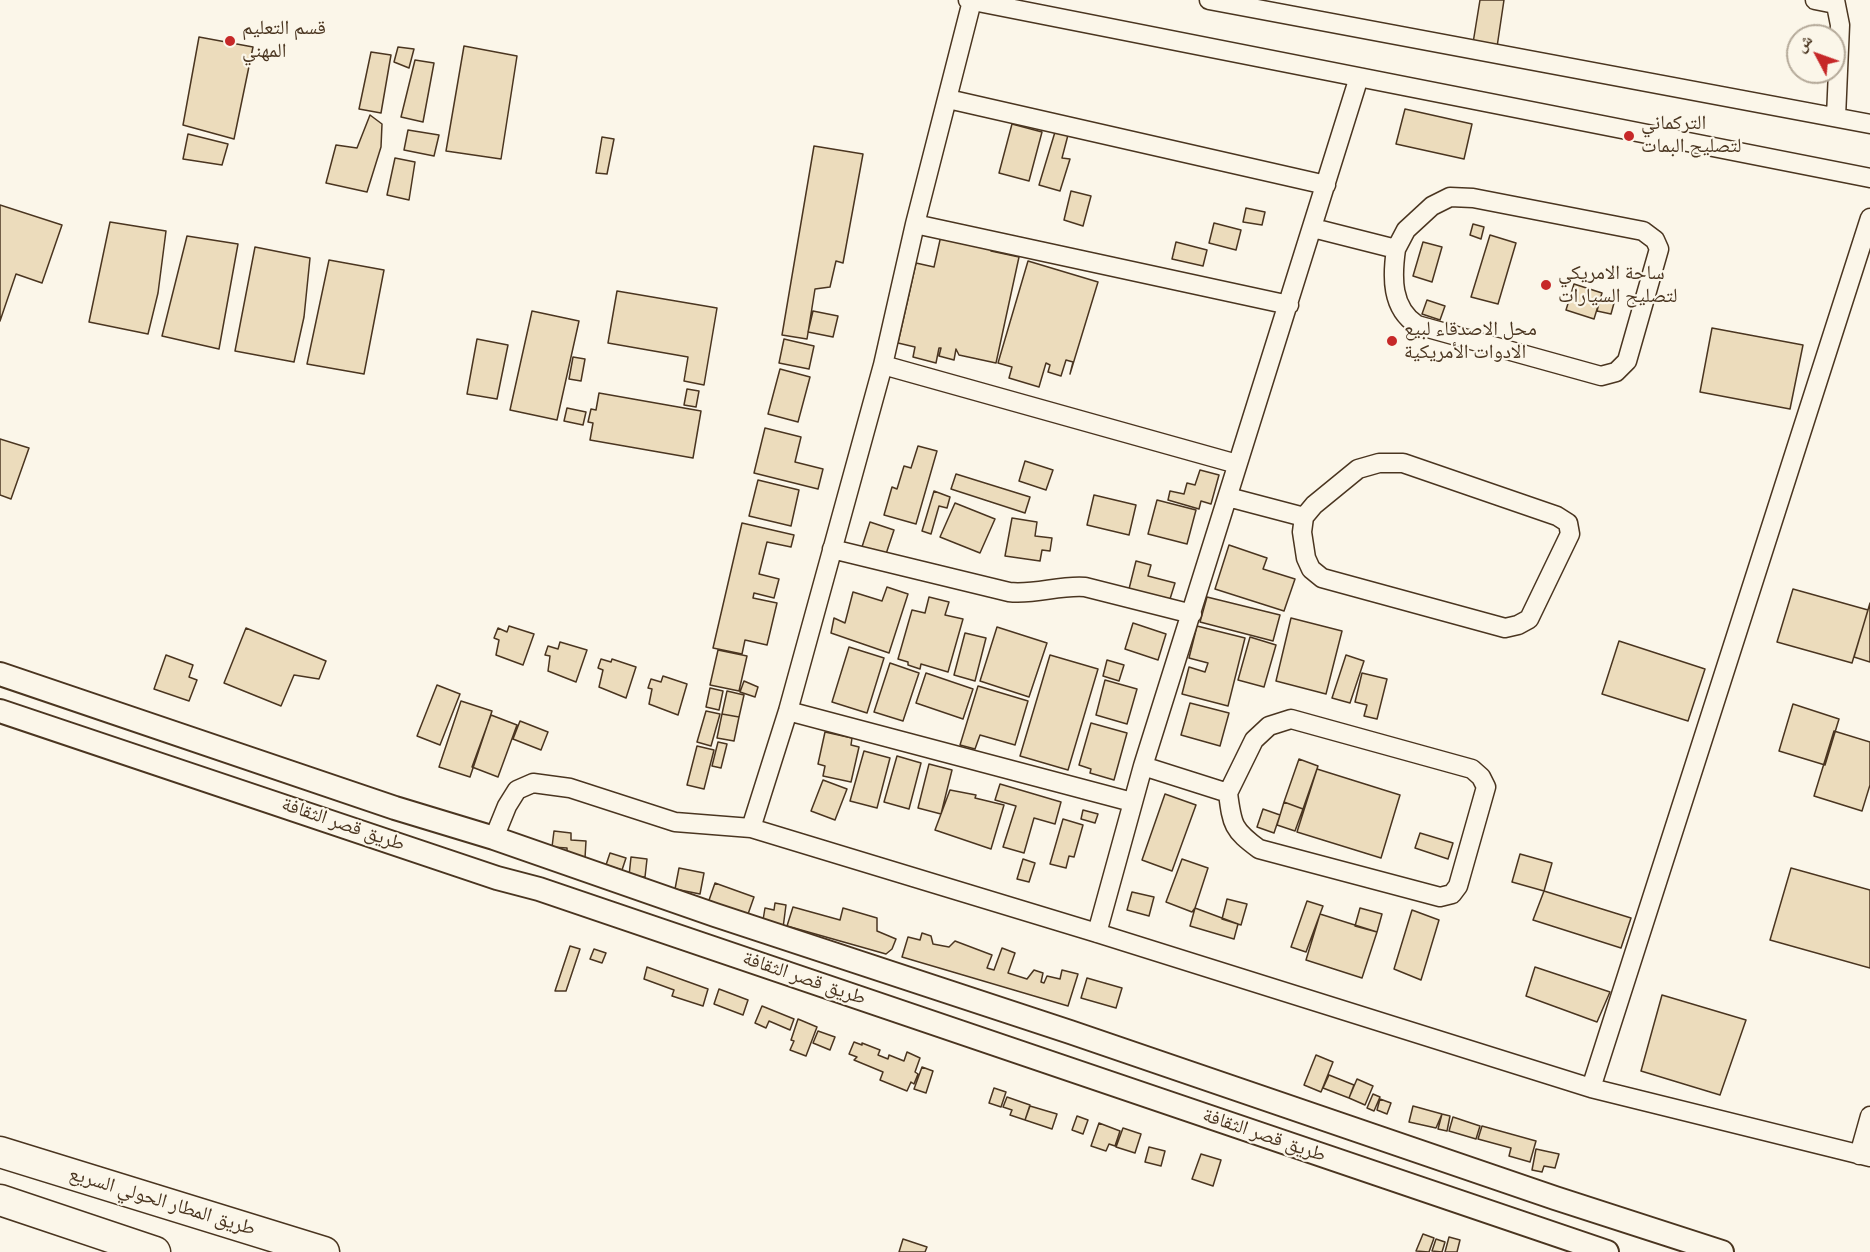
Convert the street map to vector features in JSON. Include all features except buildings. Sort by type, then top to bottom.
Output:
[{"type":"highway","name":"طريق المطار الحولي السريع","points":[[5,1152],[324,1252]]},
{"type":"highway","points":[[0,1200],[155,1252]]},
{"type":"street","points":[[751,828],[788,711],[883,365],[970,0],[1870,178]]},
{"type":"street","points":[[1209,0],[1870,124]]},
{"type":"street","points":[[1815,0],[1835,2],[1840,25],[1836,117]]},
{"type":"street","points":[[1097,933],[1143,766],[1359,77]]},
{"type":"street","points":[[948,99],[1326,185]]},
{"type":"street","points":[[1450,197],[1473,198],[1644,231],[1655,240],[1659,249],[1627,361],[1616,372],[1601,376],[1417,325],[1406,318],[1398,304],[1393,274],[1396,249],[1406,231],[1432,206],[1450,197]]},
{"type":"street","points":[[1591,1088],[1870,218]]},
{"type":"street","points":[[915,224],[1289,305]]},
{"type":"street","points":[[1313,228],[1396,249]]},
{"type":"street","points":[[883,365],[1237,464]]},
{"type":"street","points":[[1402,463],[1557,516],[1568,523],[1570,534],[1528,619],[1518,625],[1505,628],[1322,578],[1311,569],[1306,558],[1302,532],[1304,517],[1314,505],[1358,469],[1379,464],[1402,463]]},
{"type":"street","points":[[1228,497],[1304,517]]},
{"type":"street","points":[[832,549],[1010,592],[1028,593],[1085,587],[1191,614]]},
{"type":"street","name":"طريق قصر الثقافة","points":[[0,674],[1070,1032],[1555,1198],[1722,1252]]},
{"type":"street","name":"طريق قصر الثقافة","points":[[0,711],[497,878],[539,889],[1607,1252]]},
{"type":"street","points":[[788,711],[1132,802]]},
{"type":"street","points":[[1292,719],[1472,769],[1481,777],[1485,787],[1458,886],[1452,894],[1440,897],[1259,849],[1240,835],[1232,820],[1228,793],[1254,740],[1269,726],[1292,719]]},
{"type":"street","points":[[1143,766],[1228,793]]},
{"type":"street","points":[[494,838],[507,806],[517,790],[533,783],[570,788],[675,822],[751,828],[1097,933],[1591,1088],[1864,1156],[1870,1116]]},
{"type":"place","name":"قسم التعليم المهني","points":[[230,41]]},
{"type":"place","name":"التركماني لتصليح البمات","points":[[1629,136]]},
{"type":"place","name":"ساحة الامريكي لتصليح السيارات","points":[[1546,285]]},
{"type":"place","name":"محل الاصدقاء لبيع الادوات الأمريكية","points":[[1392,341]]}]
